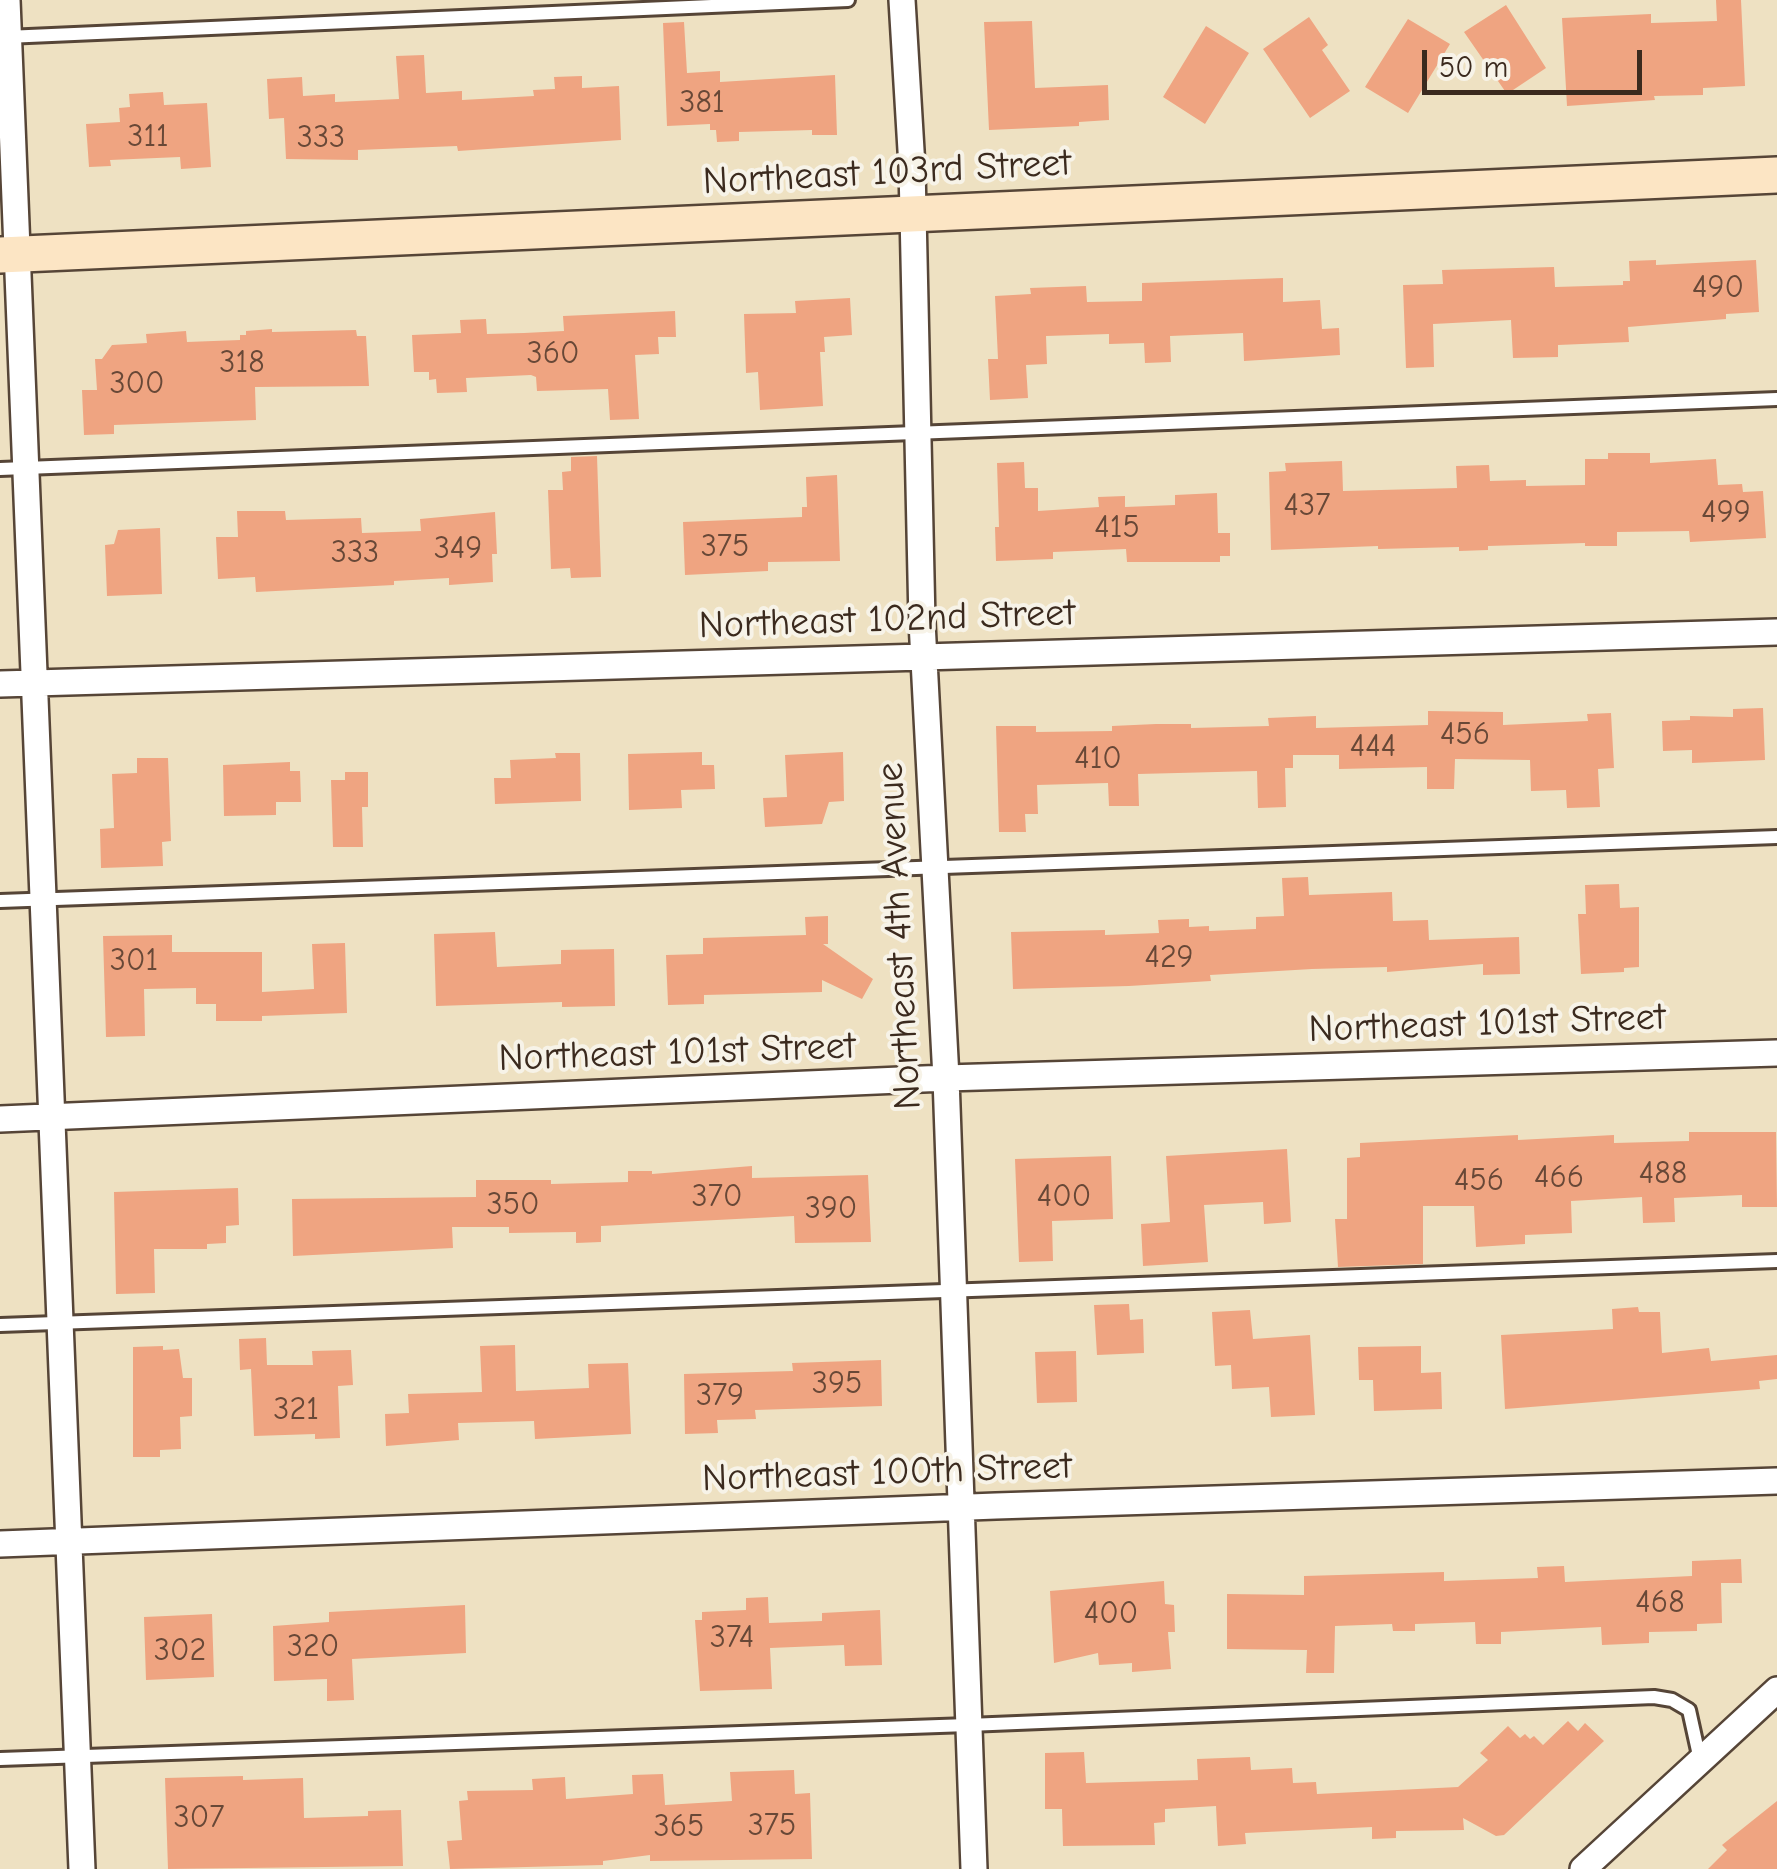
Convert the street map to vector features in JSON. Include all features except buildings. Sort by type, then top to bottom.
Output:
[{"type":"main road","name":"Northeast 103rd Street","points":[[9,255],[1777,175]]},
{"type":"street","points":[[7,0],[4,37],[13,469],[35,682],[82,1869]]},
{"type":"street","name":"Northeast 4th Avenue","points":[[902,0],[914,214],[923,656],[946,1078],[974,1869]]},
{"type":"street","name":"Northeast 102nd Street","points":[[0,684],[1777,632]]},
{"type":"street","name":"Northeast 101st Street","points":[[0,1119],[946,1078],[1777,1052]]},
{"type":"street","name":"Northeast 100th Street","points":[[0,1544],[1777,1481]]},
{"type":"street","points":[[1583,1869],[1777,1690]]},
{"type":"lane","points":[[4,37],[848,0]]},
{"type":"lane","points":[[13,469],[1777,399]]},
{"type":"lane","points":[[0,901],[1777,837]]},
{"type":"lane","points":[[0,1325],[1777,1261]]},
{"type":"lane","points":[[0,1759],[1654,1696],[1672,1700],[1688,1710],[1700,1760]]}]
